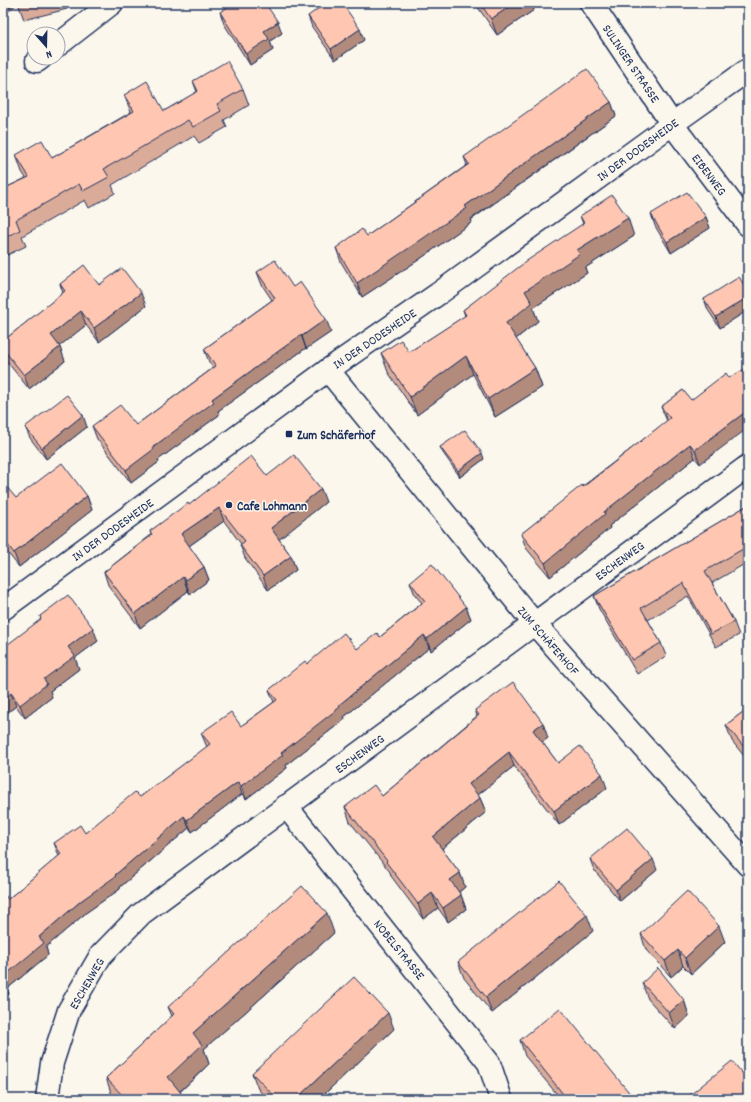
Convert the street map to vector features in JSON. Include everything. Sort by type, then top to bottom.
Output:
[{"type":"street","points":[[66,38],[112,3]]},
{"type":"street","name":"SULINGER STRASSE","points":[[591,3],[672,124]]},
{"type":"street","name":"IN DER DODESHEIDE","points":[[3,609],[328,370],[438,294],[748,70]]},
{"type":"street","name":"EIBENWEG","points":[[672,124],[748,225]]},
{"type":"street","name":"ZUM SCHÄFERHOF","points":[[328,370],[534,623],[748,865]]},
{"type":"street","name":"ESCHENWEG","points":[[47,1099],[52,1063],[69,1010],[101,955],[142,914],[286,806],[748,466]]},
{"type":"street","name":"NOBELSTRASSE","points":[[286,806],[489,1064],[501,1099]]},
{"type":"building","points":[[234,3],[265,3],[278,22],[264,31],[269,39],[246,54],[220,12]]},
{"type":"building","points":[[326,3],[342,3],[360,29],[331,49],[308,16]]},
{"type":"building","points":[[480,3],[515,3],[491,19]]},
{"type":"building","points":[[227,61],[243,89],[217,104],[221,111],[193,127],[188,120],[104,169],[109,177],[83,191],[79,184],[16,220],[20,230],[3,238],[3,189],[29,177],[16,155],[42,140],[52,158],[134,111],[124,95],[147,81],[164,111],[198,91],[193,81]]},
{"type":"building","points":[[587,69],[611,102],[465,206],[467,208],[357,283],[336,248],[362,229],[367,236],[469,164],[464,157]]},
{"type":"building","points":[[687,192],[706,217],[667,242],[651,214]]},
{"type":"building","points":[[612,195],[628,218],[577,250],[580,254],[525,291],[532,303],[506,323],[535,368],[488,399],[466,356],[410,397],[381,353],[401,340],[409,352],[466,315],[463,310],[528,260],[584,223],[580,216]]},
{"type":"building","points":[[275,260],[293,287],[300,282],[326,319],[302,336],[301,335],[212,399],[214,402],[153,447],[154,449],[126,470],[92,426],[120,405],[136,425],[216,366],[204,349],[275,298],[257,272]]},
{"type":"building","points":[[84,265],[99,285],[122,268],[141,293],[94,328],[81,311],[51,335],[60,347],[24,375],[3,349],[3,341],[65,291],[60,284]]},
{"type":"building","points":[[739,277],[748,291],[748,297],[716,317],[704,299]]},
{"type":"building","points":[[748,367],[748,410],[695,450],[690,444],[604,512],[605,514],[545,563],[521,534],[670,418],[661,407],[683,390],[691,400],[726,373],[729,378]]},
{"type":"building","points":[[67,395],[83,415],[42,448],[25,427]]},
{"type":"building","points":[[465,430],[482,453],[458,471],[440,447]]},
{"type":"building","points":[[294,455],[321,489],[271,528],[291,556],[263,576],[240,545],[245,541],[219,508],[181,534],[204,567],[185,580],[183,577],[135,614],[104,572],[152,535],[150,531],[188,503],[189,505],[251,456],[267,476]]},
{"type":"building","points":[[62,463],[87,496],[14,553],[3,539],[3,486],[5,485],[16,498]]},
{"type":"building","points":[[748,505],[748,546],[705,571],[734,622],[711,634],[683,583],[641,608],[661,643],[632,660],[594,596]]},
{"type":"building","points":[[432,564],[466,607],[427,639],[424,635],[339,705],[340,707],[281,753],[283,755],[241,786],[238,782],[187,820],[184,816],[115,875],[116,876],[82,900],[39,937],[44,943],[3,977],[3,897],[5,895],[8,899],[61,854],[54,843],[80,825],[85,833],[135,792],[140,797],[210,744],[201,733],[231,712],[241,726],[277,700],[269,690],[305,661],[307,664],[344,633],[357,649],[377,633],[380,637],[425,601],[410,582]]},
{"type":"building","points":[[68,595],[93,628],[68,647],[75,656],[44,679],[47,684],[20,705],[11,693],[3,700],[3,648],[41,619],[40,616]]},
{"type":"building","points":[[513,682],[543,723],[533,730],[558,763],[580,746],[602,774],[554,811],[509,752],[469,784],[480,798],[433,837],[460,873],[450,880],[461,895],[443,908],[432,893],[418,904],[345,807],[374,785],[382,796],[479,715],[475,710]]},
{"type":"building","points":[[748,708],[748,752],[726,725]]},
{"type":"building","points":[[627,828],[653,859],[616,890],[590,859]]},
{"type":"building","points":[[559,881],[587,915],[486,997],[458,962]]},
{"type":"building","points":[[302,886],[327,913],[193,1033],[202,1045],[168,1077],[186,1099],[126,1099],[106,1078],[174,1014],[168,1007]]},
{"type":"building","points":[[687,891],[719,926],[685,958],[678,950],[665,961],[641,934]]},
{"type":"building","points":[[658,968],[684,1000],[669,1013],[642,983]]},
{"type":"building","points":[[354,977],[388,1013],[296,1099],[277,1099],[252,1073]]},
{"type":"building","points":[[560,1008],[632,1096],[633,1095],[637,1099],[567,1099],[520,1040]]},
{"type":"building","points":[[732,1061],[748,1080],[748,1092],[740,1099],[685,1099]]},
{"type":"place","name":"Zum Schäferhof","points":[[289,434]]},
{"type":"place","name":"Cafe Lohmann","points":[[229,505]]}]
